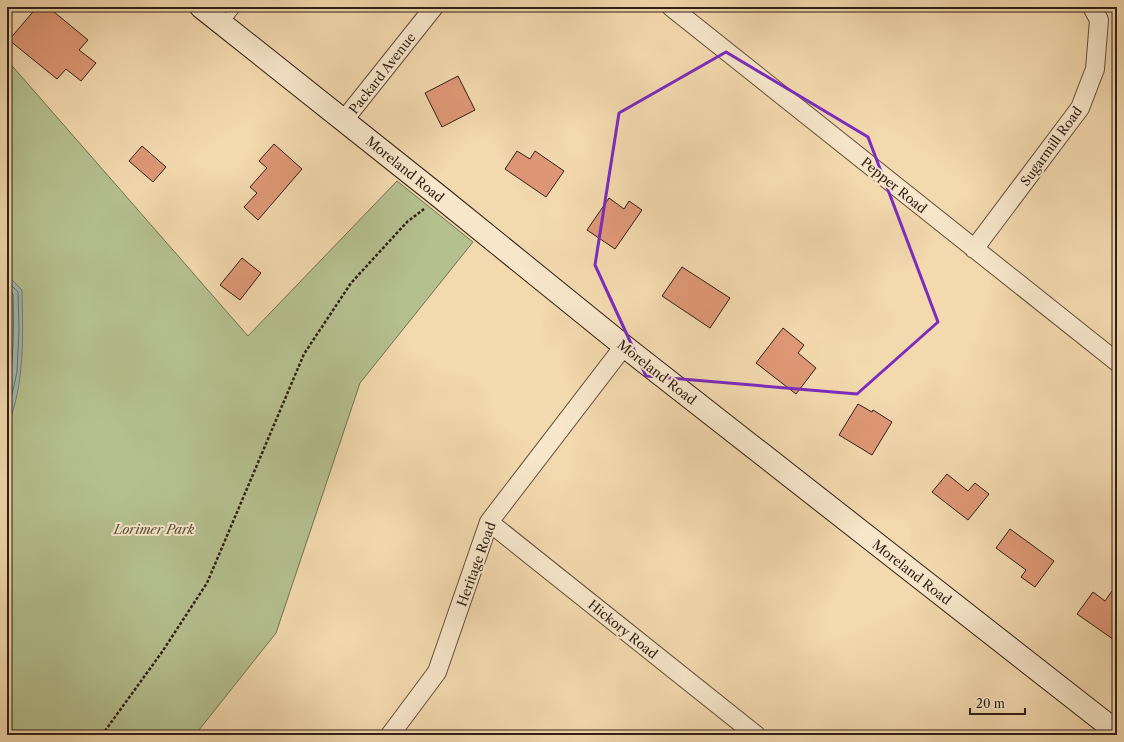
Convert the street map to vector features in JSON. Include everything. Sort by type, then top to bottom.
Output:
[{"type":"street","name":"Moreland Road","points":[[201,7],[344,120],[624,346],[1117,732]]},
{"type":"street","name":"Packard Avenue","points":[[344,120],[434,7]]},
{"type":"street","name":"Pepper Road","points":[[671,7],[974,250],[1117,362]]},
{"type":"street","name":"Sugarmill Road","points":[[974,250],[1080,108],[1095,69],[1098,20],[1092,7]]},
{"type":"street","name":"Heritage Road","points":[[390,735],[436,672],[490,522],[624,346]]},
{"type":"street","name":"Hickory Road","points":[[490,522],[756,735]]},
{"type":"lane","points":[[223,24],[236,7]]},
{"type":"path","points":[[102,735],[166,646],[207,583],[304,354],[352,283],[407,222],[440,197]]},
{"type":"highlighted area","points":[[726,52],[868,137],[938,322],[857,394],[646,376],[595,265],[619,113]]},
{"type":"green space","name":"Lorimer Park","points":[[7,60],[248,336],[397,181],[473,242],[360,383],[276,633],[195,735],[7,735]]},
{"type":"water","points":[[7,275],[22,290],[23,325],[20,377],[13,411],[7,428]]},
{"type":"building","points":[[37,7],[48,7],[88,40],[79,50],[96,63],[81,81],[66,69],[57,79],[9,40]]},
{"type":"building","points":[[458,76],[475,110],[442,127],[425,93]]},
{"type":"building","points":[[274,144],[302,169],[258,220],[244,207],[257,193],[250,187],[267,168],[259,161]]},
{"type":"building","points":[[142,146],[166,167],[153,182],[129,161]]},
{"type":"building","points":[[517,151],[530,159],[535,151],[564,171],[546,197],[505,169]]},
{"type":"building","points":[[609,198],[624,209],[629,201],[642,210],[615,249],[587,230]]},
{"type":"building","points":[[242,258],[261,273],[240,300],[220,285]]},
{"type":"building","points":[[682,267],[730,298],[710,328],[662,296]]},
{"type":"building","points":[[783,328],[804,345],[798,353],[816,368],[796,394],[756,363]]},
{"type":"building","points":[[858,404],[872,412],[873,410],[892,422],[872,455],[839,435]]},
{"type":"building","points":[[947,474],[968,491],[975,483],[989,494],[968,520],[932,492]]},
{"type":"building","points":[[1010,529],[1054,561],[1035,587],[1021,577],[1026,570],[996,548]]},
{"type":"building","points":[[1112,591],[1117,594],[1117,642],[1077,614],[1093,592],[1105,601]]}]
